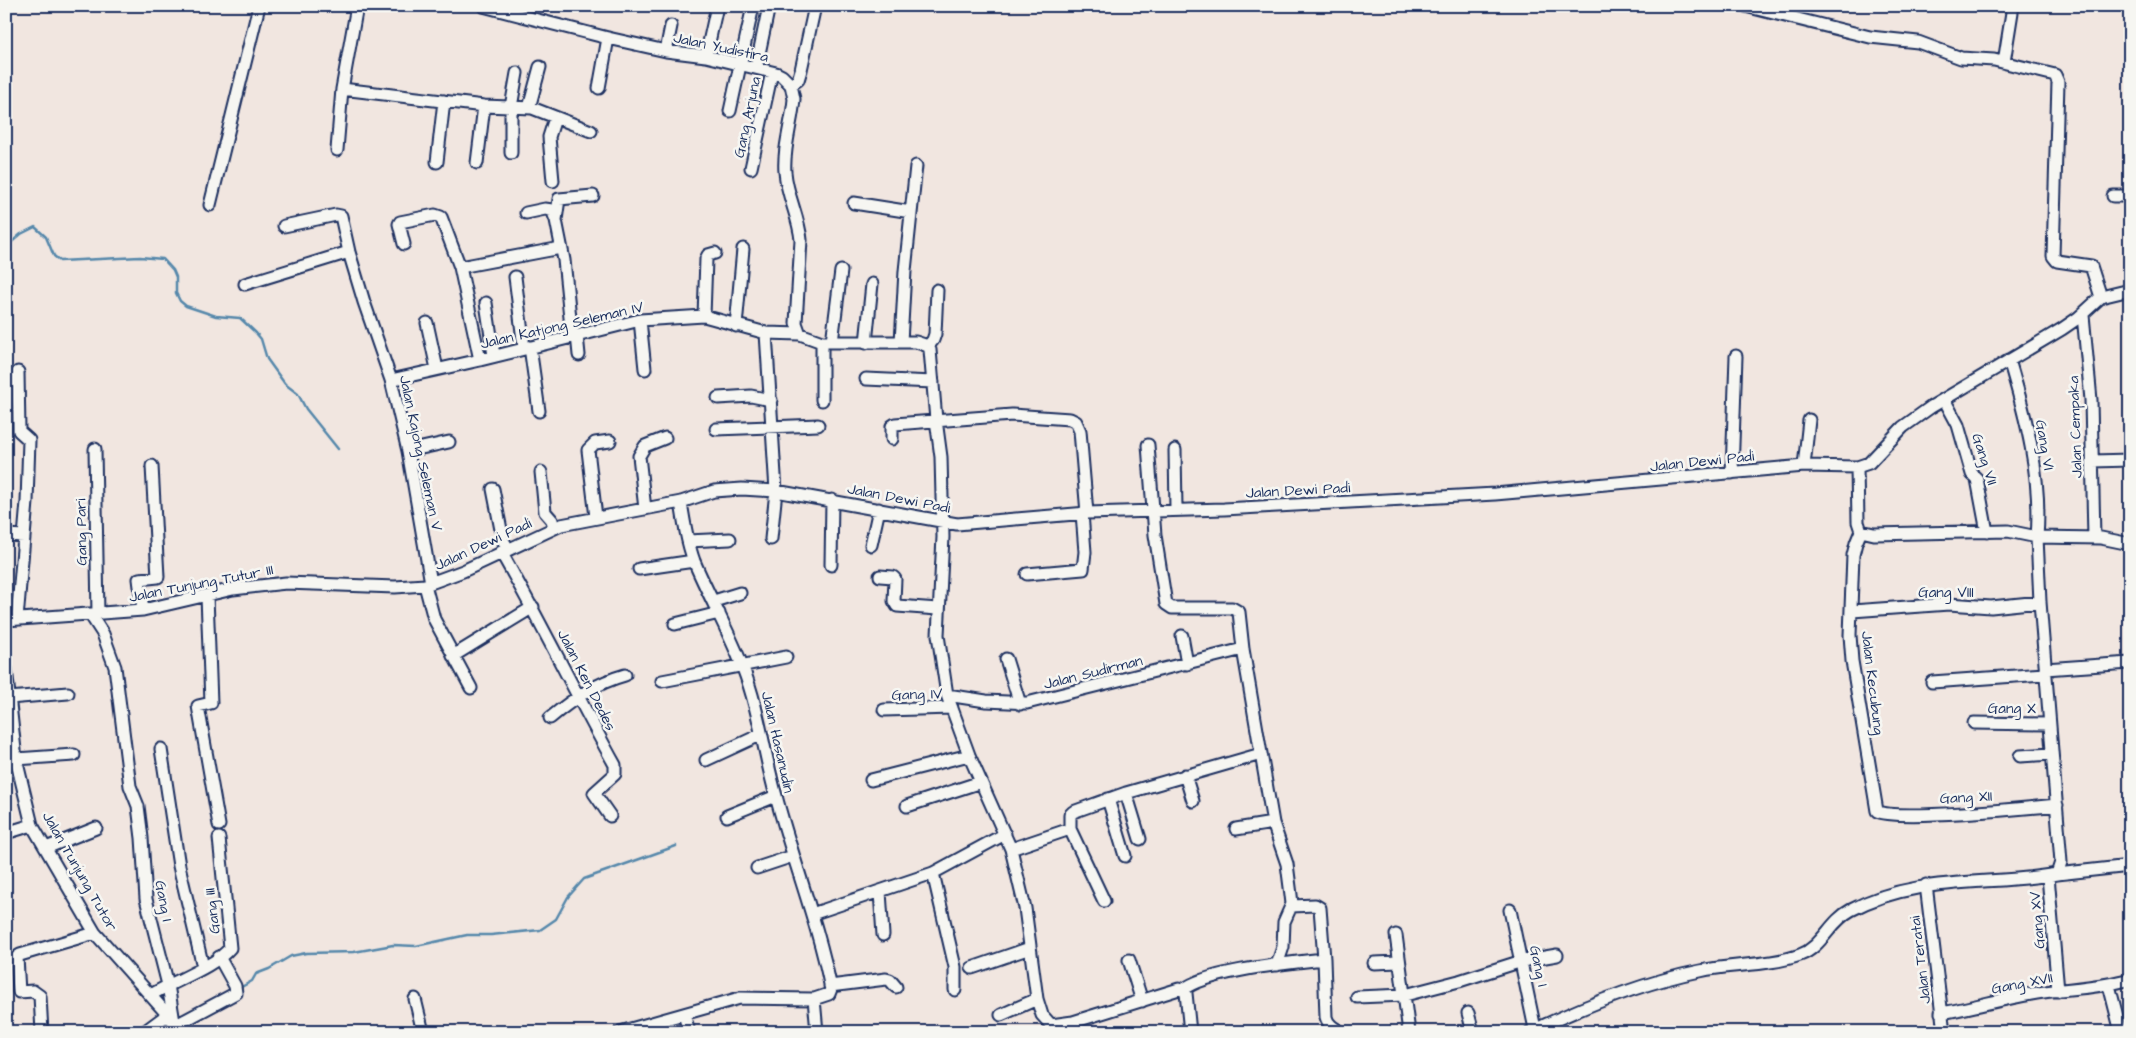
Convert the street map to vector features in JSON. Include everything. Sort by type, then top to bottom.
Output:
[{"type":"street","points":[[210,205],[259,6]]},
{"type":"street","points":[[338,150],[342,90],[357,6]]},
{"type":"street","name":"Jalan Yudistira","points":[[484,6],[608,38],[666,51],[706,56],[772,72],[782,76],[791,86]]},
{"type":"street","points":[[706,56],[717,6]]},
{"type":"street","points":[[730,111],[753,6]]},
{"type":"street","points":[[756,68],[769,6]]},
{"type":"street","points":[[800,334],[796,323],[802,240],[785,171],[793,108],[793,91],[791,86],[798,80],[801,70],[815,6]]},
{"type":"street","points":[[1745,6],[1870,37],[1918,42],[1961,58],[2004,62],[2051,72],[2055,75],[2058,82],[2053,256],[2057,261],[2091,266],[2101,297]]},
{"type":"street","points":[[2004,62],[2013,6]]},
{"type":"street","points":[[666,51],[672,26]]},
{"type":"street","points":[[599,88],[608,38]]},
{"type":"street","points":[[529,108],[540,67]]},
{"type":"street","name":"Gang Arjuna","points":[[751,168],[772,72]]},
{"type":"street","points":[[511,153],[511,107],[518,73]]},
{"type":"street","points":[[342,90],[484,106],[529,108],[591,132]]},
{"type":"street","points":[[438,162],[444,100]]},
{"type":"street","points":[[477,163],[484,106]]},
{"type":"street","points":[[553,181],[550,137],[555,118]]},
{"type":"street","points":[[901,342],[905,271],[916,166]]},
{"type":"street","points":[[556,220],[559,199],[593,196]]},
{"type":"street","points":[[2114,196],[2130,196]]},
{"type":"street","points":[[854,203],[911,212]]},
{"type":"street","points":[[526,213],[545,209],[552,210],[556,220],[578,354]]},
{"type":"street","name":"Jalan Kajong Seleman V","points":[[284,226],[339,214],[364,302],[391,380],[408,451],[434,620],[471,688]]},
{"type":"street","points":[[404,244],[400,222],[439,215],[460,267],[480,360]]},
{"type":"street","points":[[460,267],[561,248]]},
{"type":"street","points":[[736,326],[743,249]]},
{"type":"street","points":[[246,284],[349,252]]},
{"type":"street","points":[[704,316],[706,260],[708,254],[715,253]]},
{"type":"street","points":[[822,400],[827,342],[841,271]]},
{"type":"street","points":[[515,277],[539,411]]},
{"type":"street","points":[[866,343],[872,284]]},
{"type":"street","points":[[936,290],[935,334],[928,346],[930,350],[941,457],[942,562],[938,635],[947,695],[969,756],[1011,849],[1025,908],[1037,1000],[1045,1020],[1051,1025],[1056,1026],[1179,989],[1184,990]]},
{"type":"street","points":[[2130,290],[2101,297],[2083,315],[1944,399],[1904,427],[1869,463],[1857,467],[1858,522],[1861,531],[1874,534],[2016,532],[2038,537],[2094,538],[2130,544]]},
{"type":"street","points":[[486,303],[494,356]]},
{"type":"street","name":"Jalan Cempaka","points":[[2083,315],[2091,400],[2094,538]]},
{"type":"street","name":"Jalan Katjong Seleman IV","points":[[391,380],[640,320],[704,316],[766,333],[800,334],[827,342],[916,342],[928,346]]},
{"type":"street","points":[[640,320],[645,369]]},
{"type":"street","points":[[426,323],[437,369]]},
{"type":"street","points":[[766,333],[776,491],[771,539]]},
{"type":"street","points":[[1732,473],[1736,356]]},
{"type":"street","name":"Gang VI","points":[[2010,360],[2031,444],[2037,484],[2040,602],[2049,724]]},
{"type":"street","points":[[12,620],[24,536],[29,440],[19,431],[18,372]]},
{"type":"street","points":[[866,379],[933,382]]},
{"type":"street","points":[[718,398],[751,396],[771,400]]},
{"type":"street","name":"Gang VII","points":[[1944,399],[1958,425],[1972,474],[1979,485],[1987,532]]},
{"type":"street","points":[[892,439],[892,426],[895,424],[936,420],[1012,415],[1076,422],[1080,431],[1084,513],[1084,569],[1027,574]]},
{"type":"street","points":[[1804,466],[1808,420]]},
{"type":"street","points":[[716,429],[818,425]]},
{"type":"street","points":[[645,509],[639,456],[644,446],[665,438]]},
{"type":"street","points":[[596,517],[588,450],[595,443],[610,441]]},
{"type":"street","points":[[408,451],[448,442]]},
{"type":"street","points":[[1148,445],[1153,511],[1166,604],[1172,608],[1237,609],[1239,612],[1273,823],[1287,864],[1292,906],[1284,922],[1282,947],[1277,964]]},
{"type":"street","name":"Gang Pari","points":[[94,614],[95,449]]},
{"type":"street","points":[[1175,450],[1176,509]]},
{"type":"street","points":[[2092,461],[2130,460]]},
{"type":"street","points":[[143,610],[139,579],[158,577],[152,466]]},
{"type":"street","name":"Jalan Dewi Padi","points":[[428,584],[554,528],[596,517],[681,502],[714,491],[742,489],[776,491],[957,524],[1084,513],[1224,509],[1485,494],[1804,466],[1857,467]]},
{"type":"street","points":[[541,472],[545,512],[552,520],[554,528]]},
{"type":"street","name":"Jalan Ken Dedes","points":[[493,490],[504,550],[577,696],[615,765],[615,774],[594,793],[610,816]]},
{"type":"street","points":[[831,565],[832,500]]},
{"type":"street","name":"Jalan Hasanudin","points":[[681,502],[688,541],[694,560],[743,667],[753,695],[760,735],[776,796],[823,949],[829,990]]},
{"type":"street","points":[[871,545],[879,509]]},
{"type":"street","name":"Jalan Kecubung","points":[[1861,531],[1853,555],[1850,635],[1852,661],[1877,810]]},
{"type":"street","points":[[6,534],[24,536]]},
{"type":"street","points":[[688,541],[730,539]]},
{"type":"street","points":[[639,569],[694,560]]},
{"type":"street","points":[[880,576],[893,577],[895,579],[894,601],[897,606],[938,609]]},
{"type":"street","name":"Jalan Tunjung Tutur III","points":[[12,620],[143,610],[233,589],[286,583],[388,587],[428,584]]},
{"type":"street","points":[[714,601],[740,593]]},
{"type":"street","points":[[207,596],[211,703],[198,706],[219,825]]},
{"type":"street","name":"Gang VIII","points":[[1852,611],[1949,604],[1991,607],[2040,602]]},
{"type":"street","points":[[453,656],[533,607]]},
{"type":"street","points":[[675,624],[719,613]]},
{"type":"street","name":"Gang I","points":[[94,614],[115,667],[130,786],[138,806],[146,899],[168,984],[175,1023]]},
{"type":"street","points":[[1182,636],[1187,664]]},
{"type":"street","name":"Jalan Sudirman","points":[[947,695],[1020,704],[1244,649]]},
{"type":"street","points":[[662,682],[786,657]]},
{"type":"street","points":[[1006,659],[1020,704]]},
{"type":"street","points":[[1932,682],[2130,663]]},
{"type":"street","name":"Jalan Tunjung Tutor","points":[[6,668],[16,760],[32,824],[96,933],[175,1023]]},
{"type":"street","points":[[550,718],[577,696],[607,680],[625,675]]},
{"type":"street","points":[[10,698],[68,693]]},
{"type":"street","name":"Gang IV","points":[[884,710],[952,708]]},
{"type":"street","name":"Gang X","points":[[1974,723],[2049,724]]},
{"type":"street","name":"Gang XV","points":[[2049,724],[2061,862],[2053,875],[2058,991]]},
{"type":"street","points":[[706,760],[760,735]]},
{"type":"street","points":[[161,749],[179,866],[204,967]]},
{"type":"street","points":[[1104,901],[1070,829],[1070,814],[1126,793],[1261,754]]},
{"type":"street","points":[[2020,756],[2052,754]]},
{"type":"street","points":[[16,760],[74,756]]},
{"type":"street","points":[[871,780],[969,756]]},
{"type":"street","points":[[1185,775],[1192,801]]},
{"type":"street","points":[[907,806],[981,782]]},
{"type":"street","points":[[1126,793],[1140,839]]},
{"type":"street","points":[[727,816],[776,796]]},
{"type":"street","points":[[1108,799],[1125,856]]},
{"type":"street","name":"Gang XII","points":[[1877,810],[1887,814],[1926,814],[2057,806]]},
{"type":"street","points":[[1236,829],[1273,823]]},
{"type":"street","points":[[6,833],[32,824]]},
{"type":"street","points":[[46,848],[96,828]]},
{"type":"street","points":[[1011,849],[1070,829]]},
{"type":"street","points":[[812,914],[933,873],[1005,834]]},
{"type":"street","name":"Gang III","points":[[151,995],[168,984],[204,967],[230,948],[231,942],[219,838]]},
{"type":"street","points":[[757,868],[793,856]]},
{"type":"street","points":[[1532,1030],[1637,987],[1672,976],[1710,968],[1800,955],[1813,949],[1839,919],[1850,910],[1898,892],[1926,885],[2053,875],[2130,866]]},
{"type":"street","points":[[933,873],[955,967],[955,990]]},
{"type":"street","name":"Jalan Teratai","points":[[1926,885],[1944,1032]]},
{"type":"street","points":[[880,892],[884,935]]},
{"type":"street","points":[[1292,906],[1315,905],[1320,908],[1326,1017],[1327,1021],[1341,1032]]},
{"type":"street","name":"Gang I","points":[[1510,910],[1522,961],[1532,1030]]},
{"type":"street","points":[[19,992],[16,960],[20,954],[96,933]]},
{"type":"street","points":[[1396,936],[1409,1032]]},
{"type":"street","points":[[972,968],[1030,948]]},
{"type":"street","points":[[1357,997],[1405,995],[1459,981],[1522,961],[1557,955]]},
{"type":"street","points":[[144,1032],[175,1023],[236,993],[235,986],[219,957]]},
{"type":"street","points":[[1184,990],[1189,985],[1242,970],[1324,959]]},
{"type":"street","points":[[1129,960],[1142,1000]]},
{"type":"street","points":[[1374,963],[1399,962]]},
{"type":"street","points":[[622,1031],[740,998],[814,999],[829,990],[886,979],[890,980],[896,987]]},
{"type":"street","name":"Gang XVII","points":[[1941,1013],[1981,1006],[2011,998],[2110,985],[2130,979]]},
{"type":"street","points":[[2110,985],[2121,1032]]},
{"type":"street","points":[[1184,990],[1190,1032]]},
{"type":"street","points":[[6,993],[33,991],[40,996],[42,1032]]},
{"type":"street","points":[[415,999],[423,1032]]},
{"type":"street","points":[[814,999],[817,1032]]},
{"type":"street","points":[[1001,1015],[1037,1000]]},
{"type":"street","points":[[1468,1013],[1473,1032]]},
{"type":"street","points":[[684,1014],[689,1032]]},
{"type":"waterway","points":[[6,247],[21,234],[35,227],[46,237],[54,256],[60,261],[140,257],[163,259],[173,270],[176,277],[176,293],[180,301],[186,306],[216,316],[240,318],[256,333],[261,339],[267,359],[285,384],[298,394],[306,409],[338,449]]},
{"type":"waterway","points":[[238,989],[252,981],[256,974],[291,956],[306,953],[354,952],[393,945],[416,946],[467,935],[491,935],[540,930],[556,919],[568,897],[584,879],[676,846]]},
{"type":"waterway","points":[[163,1032],[173,1027]]}]
